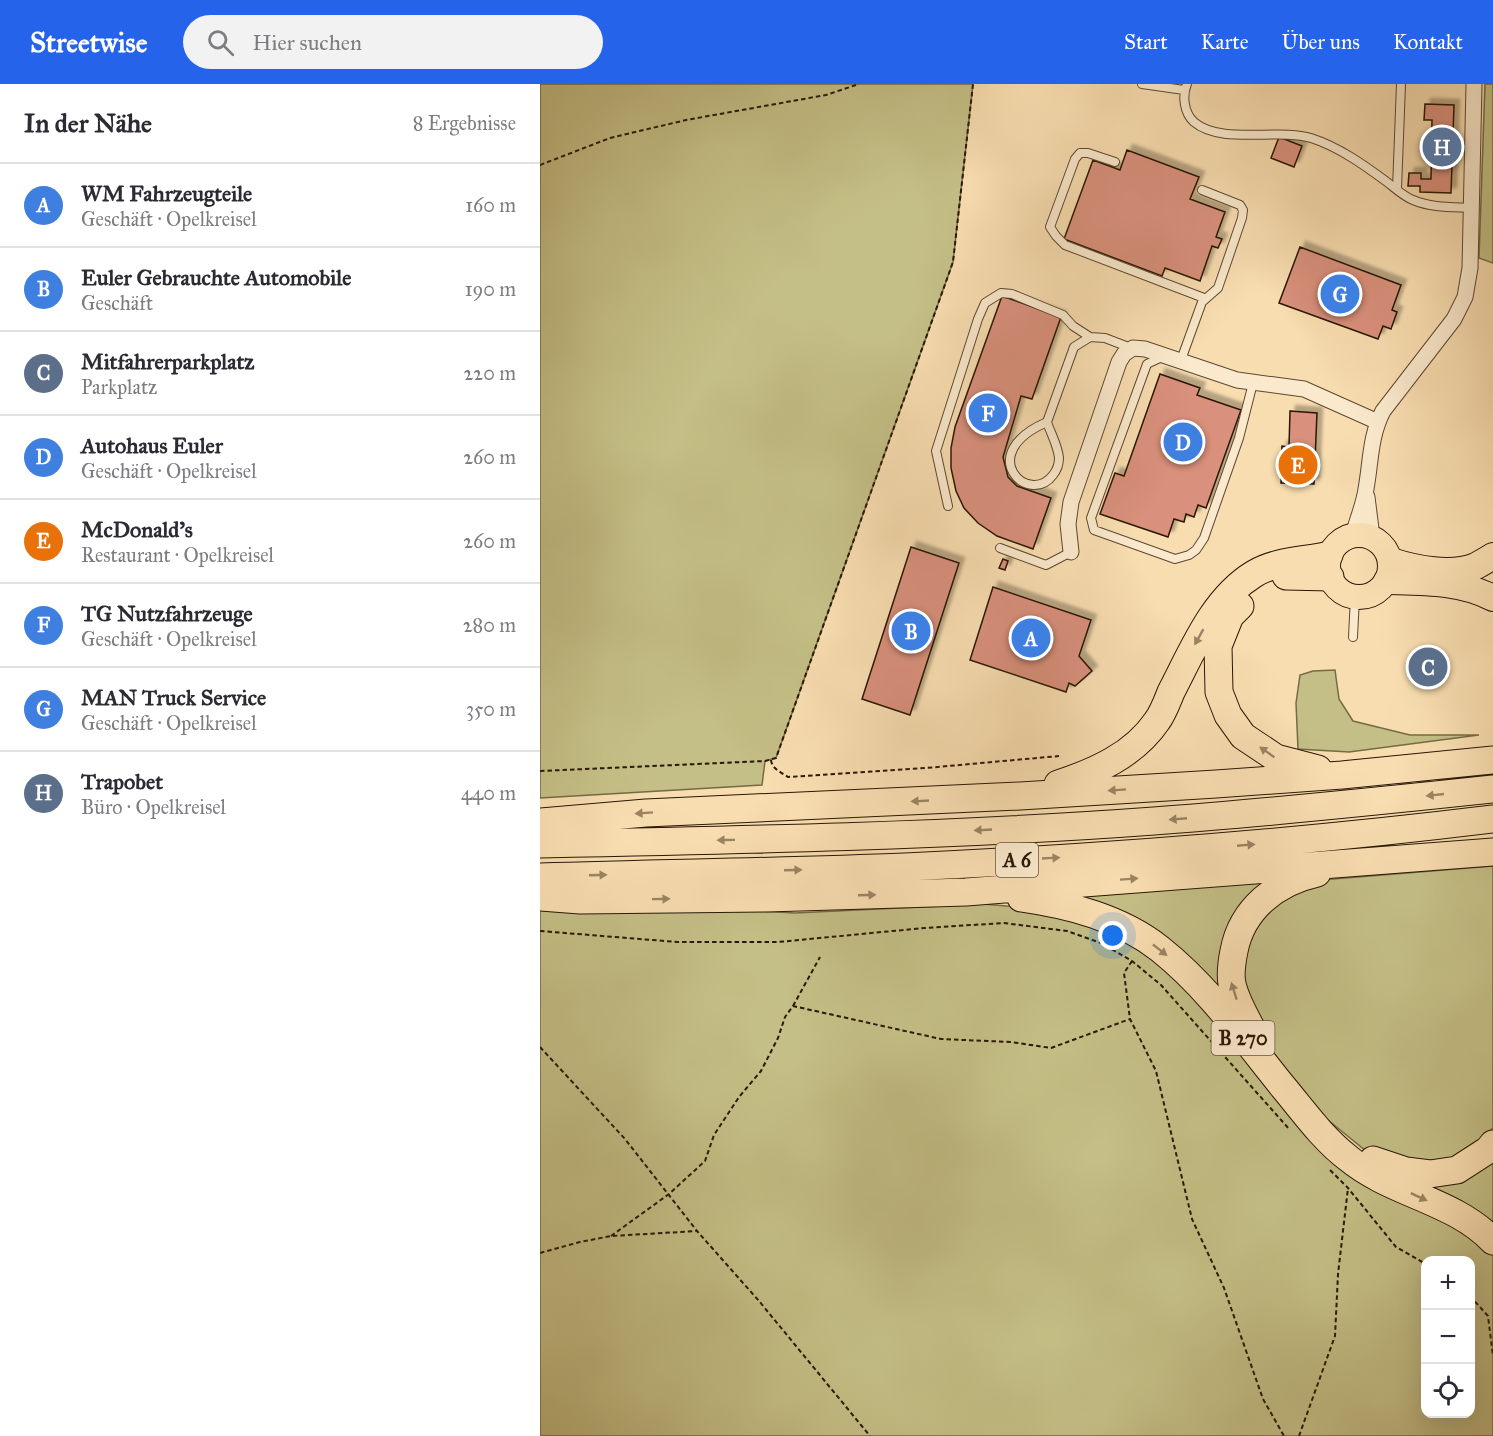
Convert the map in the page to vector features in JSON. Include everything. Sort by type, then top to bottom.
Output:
[{"type":"highway","points":[[1389,571],[1411,567],[1452,570],[1475,566],[1493,556]]},
{"type":"highway","points":[[1020,796],[1091,774],[1130,750],[1157,722],[1201,634],[1233,589],[1256,572],[1290,561],[1311,559],[1330,566]]},
{"type":"highway","points":[[1330,566],[1288,575],[1263,585],[1230,616],[1218,646],[1219,692],[1228,715],[1243,736],[1276,758],[1342,775]]},
{"type":"highway","points":[[1389,571],[1480,591],[1493,598]]},
{"type":"highway","points":[[540,822],[646,813],[1020,796],[1342,775],[1493,760]]},
{"type":"highway","name":"A 6","points":[[540,844],[840,838],[1152,822],[1493,789]]},
{"type":"highway","name":"A 6","points":[[540,877],[904,867],[1161,852],[1366,835],[1493,819]]},
{"type":"highway","points":[[540,897],[580,900],[767,898],[966,892],[1493,852]]},
{"type":"highway","points":[[1389,859],[1309,875],[1274,890],[1258,903],[1247,917],[1236,939],[1231,981],[1239,1005],[1255,1035],[1331,1129],[1353,1147],[1377,1162],[1406,1171],[1430,1174],[1457,1170],[1488,1150],[1493,1144]]},
{"type":"highway","name":"B 270","points":[[966,892],[1064,905],[1100,916],[1136,933],[1159,948],[1200,985],[1322,1135],[1347,1158],[1367,1172],[1466,1218],[1493,1241]]},
{"type":"main road","points":[[1362,536],[1381,543],[1387,551],[1389,571],[1373,593],[1368,596],[1355,597],[1335,586],[1330,566],[1335,546],[1343,539],[1362,536]]},
{"type":"street","points":[[1362,536],[1370,450],[1378,422],[1383,411],[1454,320],[1465,297],[1470,268],[1474,84]]},
{"type":"street","points":[[1071,552],[1068,524],[1071,502],[1119,362],[1132,348],[1145,348],[1237,380],[1304,389],[1378,422]]},
{"type":"lane","points":[[1142,84],[1186,87],[1183,101],[1193,121],[1206,129],[1236,135],[1268,133],[1310,138],[1355,159],[1410,199],[1431,206],[1472,208]]},
{"type":"lane","points":[[1397,189],[1401,84]]},
{"type":"lane","points":[[1115,162],[1088,153],[1080,153],[1075,159],[1050,227],[1065,245],[1204,298]]},
{"type":"lane","points":[[1202,190],[1240,205],[1243,210],[1242,218],[1218,288],[1204,298],[1173,358],[1147,364],[1091,518],[1094,530],[1175,559],[1189,555],[1196,550],[1204,538],[1239,438],[1253,383]]},
{"type":"lane","points":[[948,506],[936,451],[985,303],[1001,292],[1012,294],[1063,315],[1073,326],[1090,337],[1105,338],[1132,348]]},
{"type":"lane","points":[[1047,422],[1028,432],[1011,450],[1009,462],[1012,472],[1019,480],[1032,485],[1042,484],[1049,480],[1057,470],[1059,459],[1056,444],[1047,422],[1074,347],[1090,337]]},
{"type":"lane","points":[[1000,548],[1046,565],[1071,552]]},
{"type":"lane","points":[[1353,637],[1355,597]]},
{"type":"path","points":[[540,165],[610,138],[686,120],[826,95],[858,84]]},
{"type":"path","points":[[540,771],[776,758],[953,262],[973,84]]},
{"type":"path","points":[[771,760],[776,770],[788,777],[1059,756]]},
{"type":"path","points":[[540,931],[677,942],[778,942],[1004,923],[1067,931],[1101,943],[1132,961],[1161,985],[1290,1129]]},
{"type":"path","points":[[611,1236],[669,1194],[705,1161],[714,1135],[739,1096],[761,1071],[778,1038],[785,1017],[820,957]]},
{"type":"path","points":[[1132,961],[1124,973],[1130,1019],[1156,1071],[1192,1219],[1224,1288],[1263,1399],[1284,1436]]},
{"type":"path","points":[[793,1006],[941,1039],[1011,1042],[1051,1048],[1130,1019]]},
{"type":"path","points":[[540,1047],[625,1139],[697,1231],[759,1301],[870,1436]]},
{"type":"path","points":[[1323,1164],[1348,1188],[1396,1247],[1421,1262]]},
{"type":"path","points":[[1299,1436],[1335,1336],[1338,1274],[1348,1188]]},
{"type":"path","points":[[540,1253],[611,1236],[697,1231]]},
{"type":"path","points":[[1475,1302],[1488,1316],[1493,1356]]},
{"type":"shaded area","points":[[540,84],[973,84],[953,262],[776,758],[765,761],[762,785],[540,798]]},
{"type":"shaded area","points":[[1485,84],[1493,84],[1493,263],[1479,258]]},
{"type":"shaded area","points":[[1335,670],[1339,699],[1353,721],[1410,735],[1479,735],[1349,752],[1298,749],[1296,703],[1300,675],[1313,671]]},
{"type":"shaded area","points":[[1493,866],[1493,1128],[1472,1148],[1438,1165],[1366,1151],[1328,1120],[1277,1058],[1257,1029],[1241,987],[1247,941],[1270,905],[1321,880]]},
{"type":"shaded area","points":[[1271,878],[1225,996],[1053,892]]},
{"type":"shaded area","points":[[983,904],[1063,911],[1156,954],[1317,1138],[1430,1206],[1493,1251],[1493,1436],[540,1436],[540,909],[714,909],[795,913]]},
{"type":"shaded area","points":[[1493,1156],[1493,1232],[1420,1183]]},
{"type":"building","points":[[1425,104],[1454,105],[1451,193],[1420,192],[1420,186],[1408,186],[1409,173],[1421,173],[1421,179],[1431,179],[1432,120],[1424,120]]},
{"type":"building","points":[[1279,137],[1302,146],[1294,167],[1271,158]]},
{"type":"building","points":[[1127,150],[1199,177],[1190,199],[1225,212],[1216,237],[1222,239],[1218,248],[1212,246],[1200,281],[1165,268],[1162,276],[1064,239],[1093,160],[1120,170]]},
{"type":"building","points":[[1300,247],[1401,285],[1392,310],[1397,312],[1391,329],[1383,326],[1378,339],[1279,303]]},
{"type":"building","points":[[1002,296],[1061,317],[1032,399],[1021,396],[1003,457],[1008,477],[1017,486],[1051,498],[1033,549],[997,536],[978,523],[964,508],[956,491],[951,468],[951,448],[955,427]]},
{"type":"building","points":[[1160,374],[1200,388],[1197,395],[1241,410],[1206,508],[1198,505],[1194,517],[1186,514],[1184,522],[1174,519],[1168,537],[1100,514],[1115,473],[1124,476]]},
{"type":"building","points":[[1290,411],[1317,413],[1314,484],[1281,483],[1282,446],[1289,447]]},
{"type":"building","points":[[911,547],[959,563],[910,715],[862,699]]},
{"type":"building","points":[[1003,559],[1008,561],[1005,570],[999,568]]},
{"type":"building","points":[[993,587],[1091,620],[1079,656],[1092,671],[1075,686],[1069,683],[1066,692],[970,660]]},
{"type":"place","name":"Trapobet","points":[[1442,147]]},
{"type":"place","name":"MAN Truck Service","points":[[1340,294]]},
{"type":"place","name":"TG Nutzfahrzeuge","points":[[988,413]]},
{"type":"place","name":"Autohaus Euler","points":[[1183,442]]},
{"type":"place","name":"McDonald's","points":[[1298,465]]},
{"type":"place","name":"Euler Gebrauchte Automobile","points":[[911,631]]},
{"type":"place","name":"WM Fahrzeugteile","points":[[1031,638]]},
{"type":"place","name":"Mitfahrerparkplatz","points":[[1428,667]]}]
